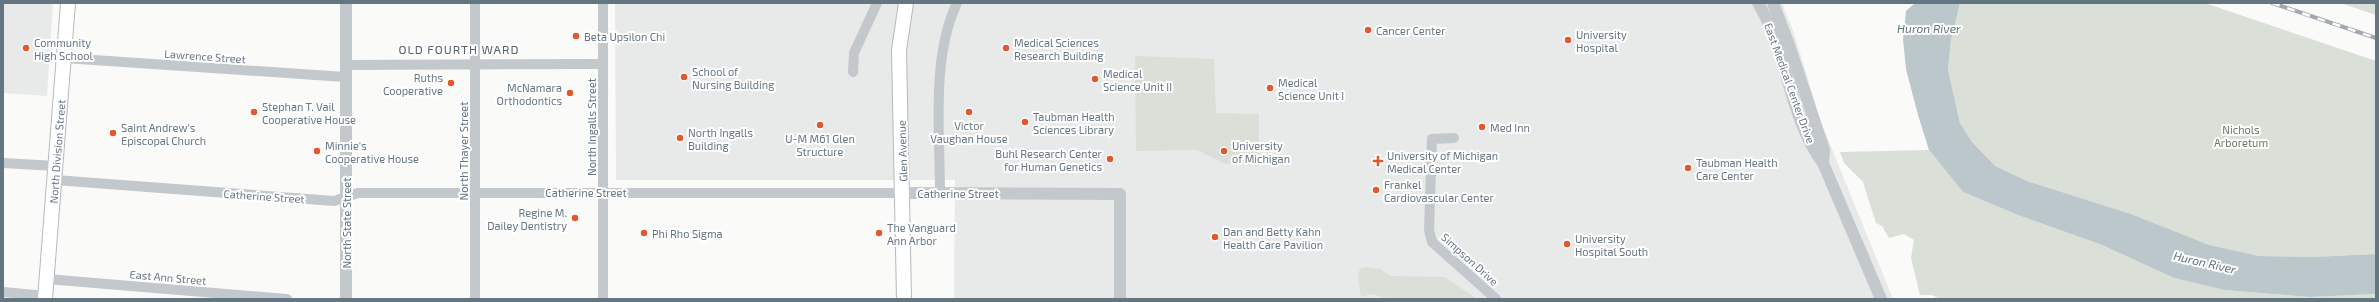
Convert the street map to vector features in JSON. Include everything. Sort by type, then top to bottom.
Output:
[{"type":"main road","name":"North Division Street","points":[[45,297],[56,173],[68,3]]},
{"type":"main road","name":"Glen Avenue","points":[[904,299],[904,193],[899,50],[906,3]]},
{"type":"street","name":"North State Street","points":[[346,3],[346,299]]},
{"type":"street","name":"North Thayer Street","points":[[475,3],[475,299]]},
{"type":"street","name":"North Ingalls Street","points":[[603,299],[602,192],[604,3]]},
{"type":"street","points":[[853,72],[854,53],[877,3]]},
{"type":"street","points":[[940,193],[941,64],[948,22],[957,3]]},
{"type":"street","name":"East Medical Center Drive","points":[[1758,3],[1780,50],[1802,123],[1816,153],[1823,163],[1881,299]]},
{"type":"street","name":"East Medical Center Drive","points":[[1773,3],[1789,45],[1824,150],[1823,163]]},
{"type":"street","name":"Lawrence Street","points":[[64,58],[345,71],[475,63],[603,64]]},
{"type":"street","name":"Simpson Drive","points":[[1454,138],[1432,139],[1429,230],[1432,242],[1496,299]]},
{"type":"street","name":"Catherine Street","points":[[3,162],[56,173],[334,201],[346,198],[358,192],[1120,194],[1120,299]]},
{"type":"street","name":"East Ann Street","points":[[47,279],[287,299]]},
{"type":"street","points":[[3,292],[45,297]]},
{"type":"shaded area","name":"Community High School","points":[[3,3],[53,3],[47,96],[3,93]]},
{"type":"shaded area","name":"University of Michigan","points":[[615,3],[1782,3],[1793,30],[1821,122],[1893,299],[954,299],[955,180],[616,180]]},
{"type":"green space","name":"Nichols Arboretum","points":[[1960,3],[2205,3],[2376,61],[2376,254],[2312,257],[2259,256],[2208,245],[2131,214],[2027,181],[1994,166],[1972,142],[1960,123],[1948,70],[1951,40]]},
{"type":"green space","points":[[2340,3],[2376,3],[2376,15]]},
{"type":"green space","points":[[1135,56],[1214,59],[1216,113],[1259,114],[1259,166],[1223,163],[1197,150],[1136,151]]},
{"type":"green space","points":[[1929,150],[1963,192],[2018,215],[2102,245],[2174,278],[2224,290],[2309,297],[2376,294],[2376,299],[1940,299],[1932,295],[1920,295],[1911,258],[1914,240],[1904,234],[1889,238],[1882,226],[1876,223],[1863,182],[1844,163],[1840,152]]},
{"type":"green space","points":[[1365,267],[1380,269],[1390,276],[1445,277],[1477,299],[1391,299],[1371,294],[1361,297],[1358,274],[1360,269]]},
{"type":"water","name":"Huron River","points":[[1915,3],[1960,3],[1951,40],[1948,70],[1960,123],[1972,142],[1995,166],[2027,181],[2131,214],[2209,245],[2259,256],[2312,257],[2376,254],[2376,294],[2309,297],[2224,290],[2174,278],[2102,245],[2018,215],[1963,192],[1929,150],[1906,69],[1903,39],[1906,11]]},
{"type":"railway","points":[[2272,3],[2376,38]]},
{"type":"place","name":"Cancer Center","points":[[1368,30]]},
{"type":"place","name":"Beta Upsilon Chi","points":[[576,36]]},
{"type":"place","name":"University Hospital","points":[[1568,40]]},
{"type":"place","name":"Community High School","points":[[26,48]]},
{"type":"place","name":"Medical Sciences Research Building","points":[[1006,48]]},
{"type":"place","name":"School of Nursing Building","points":[[684,77]]},
{"type":"place","name":"Medical Science Unit II","points":[[1095,79]]},
{"type":"place","name":"Ruths Cooperative","points":[[451,83]]},
{"type":"place","name":"Medical Science Unit I","points":[[1270,88]]},
{"type":"place","name":"McNamara Orthodontics","points":[[570,93]]},
{"type":"place","name":"Stephan T. Vail Cooperative House","points":[[254,112]]},
{"type":"place","name":"Victor Vaughan House","points":[[969,112]]},
{"type":"place","name":"Taubman Health Sciences Library","points":[[1025,122]]},
{"type":"place","name":"U-M M61 Glen Structure","points":[[820,125]]},
{"type":"place","name":"Med Inn","points":[[1482,127]]},
{"type":"place","name":"Saint Andrew's Episcopal Church","points":[[113,133]]},
{"type":"place","name":"North Ingalls Building","points":[[680,138]]},
{"type":"place","name":"Minnie's Cooperative House","points":[[317,151]]},
{"type":"place","name":"University of Michigan","points":[[1224,151]]},
{"type":"place","name":"Buhl Research Center for Human Genetics","points":[[1110,159]]},
{"type":"place","name":"University of Michigan Medical Center","points":[[1378,161]]},
{"type":"place","name":"Taubman Health Care Center","points":[[1688,168]]},
{"type":"place","name":"Frankel Cardiovascular Center","points":[[1376,190]]},
{"type":"place","name":"Regine M. Dailey Dentistry","points":[[575,218]]},
{"type":"place","name":"Phi Rho Sigma","points":[[644,233]]},
{"type":"place","name":"The Vanguard Ann Arbor","points":[[879,233]]},
{"type":"place","name":"Dan and Betty Kahn Health Care Pavilion","points":[[1215,237]]},
{"type":"place","name":"University Hospital South","points":[[1567,244]]},
{"type":"district","name":"OLD FOURTH WARD","points":[[459,49]]}]
